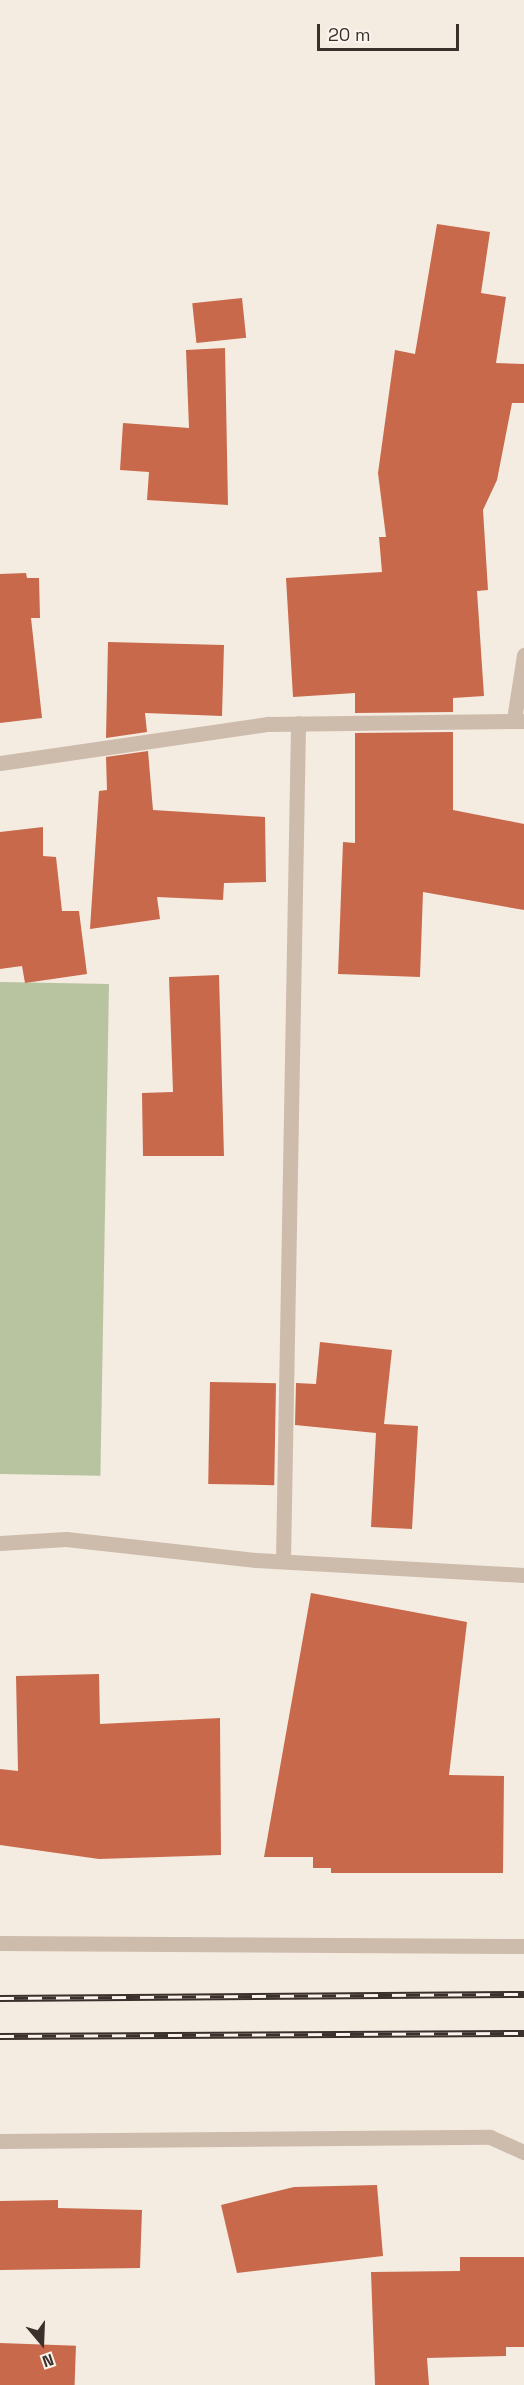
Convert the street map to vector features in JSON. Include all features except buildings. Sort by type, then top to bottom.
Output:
[{"type":"street","points":[[0,763],[82,747],[298,723],[519,720],[524,655]]},
{"type":"street","points":[[283,1560],[298,723]]},
{"type":"street","points":[[0,1543],[66,1539],[283,1560],[524,1575]]},
{"type":"street","points":[[0,1943],[524,1946]]},
{"type":"street","points":[[0,2141],[490,2137],[524,2152]]},
{"type":"green space","points":[[0,982],[109,984],[100,1476],[0,1474]]},
{"type":"railway","points":[[0,1998],[524,1994]]},
{"type":"railway","points":[[0,2036],[524,2033]]}]
